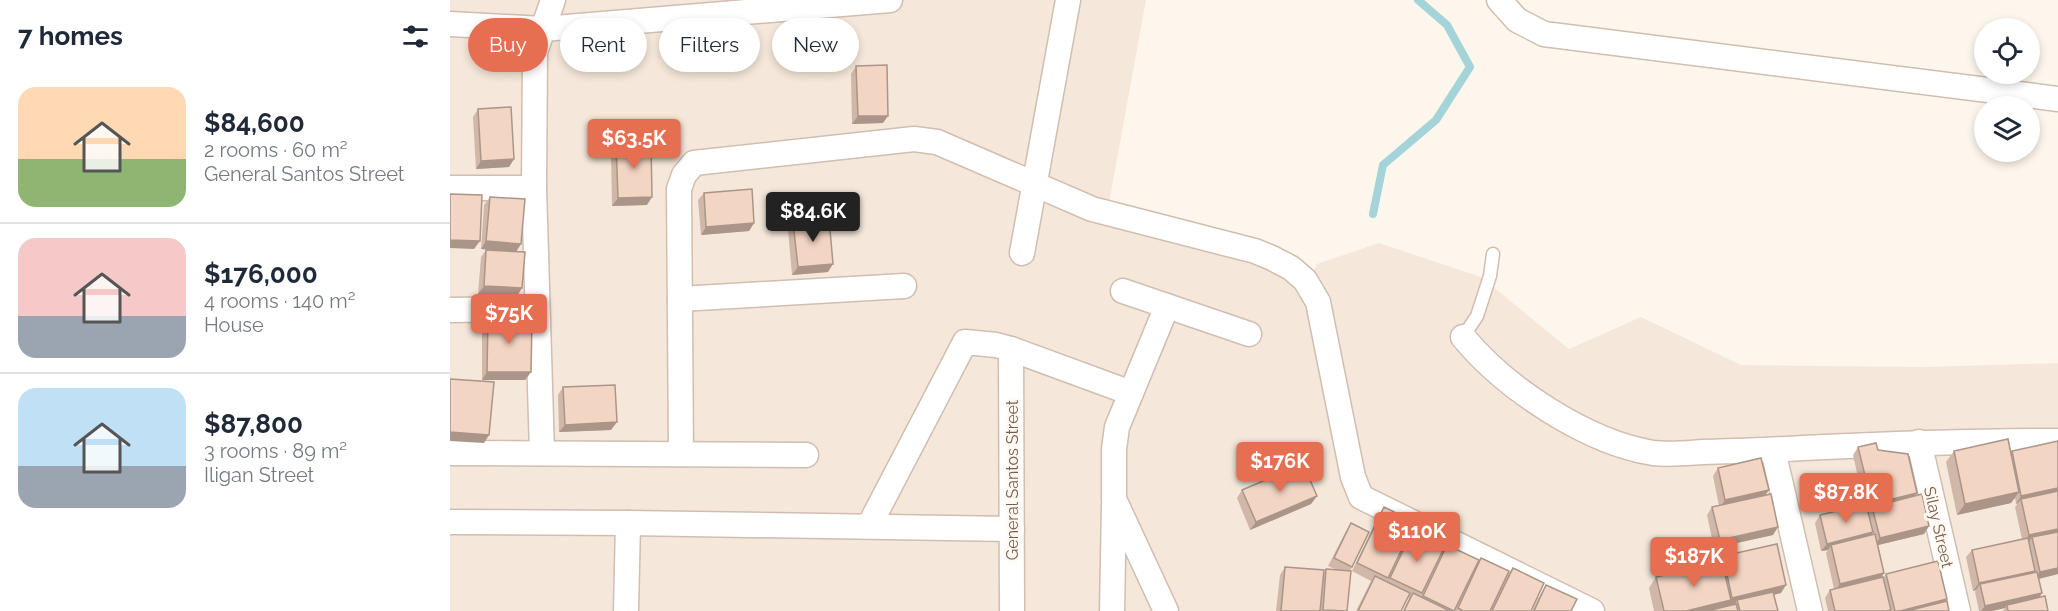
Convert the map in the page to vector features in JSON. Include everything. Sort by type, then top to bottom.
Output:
[{"type":"street","points":[[547,18],[553,0]]},
{"type":"street","points":[[548,29],[890,0]]},
{"type":"street","points":[[1022,253],[1068,0]]},
{"type":"street","points":[[1499,0],[1517,20],[1544,34],[2058,99]]},
{"type":"street","points":[[450,24],[468,25]]},
{"type":"street","points":[[535,72],[534,188],[542,453]]},
{"type":"street","points":[[681,454],[679,189],[684,175],[694,163],[914,139],[937,142],[1092,209],[1255,251],[1291,268],[1305,280],[1318,302],[1353,477],[1361,497],[1592,611]]},
{"type":"street","points":[[450,189],[534,188]]},
{"type":"street","points":[[680,299],[904,286]]},
{"type":"street","points":[[1124,291],[1249,334]]},
{"type":"street","points":[[1112,611],[1114,448],[1117,427],[1167,306]]},
{"type":"street","points":[[450,310],[537,309]]},
{"type":"street","points":[[1463,336],[1480,358],[1501,377],[1579,429],[1598,437],[1654,453],[1773,450],[1919,442],[2058,441]]},
{"type":"street","points":[[869,526],[965,342],[1011,349],[1131,393]]},
{"type":"street","name":"General Santos Street","points":[[1011,349],[1012,611]]},
{"type":"street","name":"Silay Street","points":[[1919,442],[1958,611]]},
{"type":"street","points":[[1773,450],[1810,611]]},
{"type":"street","points":[[450,453],[806,455]]},
{"type":"street","points":[[1114,500],[1166,611]]},
{"type":"street","points":[[450,522],[1012,529]]},
{"type":"street","points":[[626,611],[628,523]]},
{"type":"lane","points":[[1463,336],[1477,316],[1490,276],[1493,254]]},
{"type":"shaded area","points":[[450,0],[1146,0],[1105,225],[1259,266],[1282,277],[1302,295],[1317,264],[1379,243],[1481,277],[1569,349],[1641,317],[1741,365],[1925,367],[2058,363],[2058,611],[450,611]]},
{"type":"building","points":[[887,65],[888,116],[858,116],[856,72],[859,72],[859,66]]},
{"type":"building","points":[[511,107],[514,159],[481,161],[478,109]]},
{"type":"building","points":[[651,142],[652,197],[618,198],[616,143]]},
{"type":"building","points":[[752,189],[754,223],[706,227],[704,193]]},
{"type":"building","points":[[450,194],[482,195],[480,241],[450,240]]},
{"type":"building","points":[[490,197],[525,199],[521,244],[486,241]]},
{"type":"building","points":[[829,218],[833,264],[798,267],[793,222]]},
{"type":"building","points":[[486,250],[525,252],[522,288],[484,286]]},
{"type":"building","points":[[488,318],[532,319],[531,372],[487,372]]},
{"type":"building","points":[[450,379],[494,382],[489,435],[450,432]]},
{"type":"building","points":[[615,385],[617,422],[565,425],[563,387]]},
{"type":"building","points":[[2008,439],[2019,492],[1965,504],[1954,451]]},
{"type":"building","points":[[2058,441],[2058,488],[2021,496],[2012,451]]},
{"type":"building","points":[[1876,443],[1878,450],[1908,454],[1917,493],[1872,504],[1858,447]]},
{"type":"building","points":[[1761,458],[1769,490],[1725,500],[1718,468]]},
{"type":"building","points":[[1303,464],[1317,496],[1256,522],[1242,490]]},
{"type":"building","points":[[2058,491],[2058,529],[2029,535],[2021,499]]},
{"type":"building","points":[[1771,494],[1778,527],[1720,540],[1712,507]]},
{"type":"building","points":[[1922,494],[1929,526],[1880,538],[1872,507]]},
{"type":"building","points":[[1866,504],[1873,532],[1827,544],[1820,515]]},
{"type":"building","points":[[1384,507],[1415,522],[1388,578],[1357,563]]},
{"type":"building","points":[[1351,523],[1369,532],[1352,567],[1334,558]]},
{"type":"building","points":[[1412,532],[1444,548],[1422,593],[1390,578]]},
{"type":"building","points":[[2058,532],[2058,568],[2040,572],[2032,537]]},
{"type":"building","points":[[1875,534],[1884,573],[1840,584],[1831,545]]},
{"type":"building","points":[[2028,538],[2035,571],[1979,583],[1972,550]]},
{"type":"building","points":[[1777,544],[1786,585],[1732,598],[1723,556]]},
{"type":"building","points":[[1447,545],[1479,560],[1454,611],[1423,596]]},
{"type":"building","points":[[1481,558],[1509,571],[1490,611],[1463,611],[1458,608]]},
{"type":"building","points":[[1938,561],[1947,599],[1895,611],[1886,574]]},
{"type":"building","points":[[1722,562],[1731,600],[1686,611],[1664,611],[1656,577]]},
{"type":"building","points":[[1285,567],[1324,570],[1320,611],[1281,611]]},
{"type":"building","points":[[1513,568],[1544,583],[1531,611],[1492,611]]},
{"type":"building","points":[[1326,569],[1351,571],[1347,611],[1323,610]]},
{"type":"building","points":[[2037,572],[2042,593],[1985,606],[1980,584]]},
{"type":"building","points":[[1375,576],[1410,593],[1401,611],[1358,611]]},
{"type":"building","points":[[1883,577],[1891,610],[1835,611],[1830,590]]},
{"type":"building","points":[[1546,585],[1577,599],[1571,611],[1534,611]]},
{"type":"building","points":[[1773,592],[1778,611],[1740,611],[1737,600]]},
{"type":"building","points":[[1413,593],[1450,611],[1404,611]]},
{"type":"building","points":[[2045,596],[2048,611],[2008,611],[2007,605]]},
{"type":"building","points":[[1947,601],[1949,611],[1907,611]]},
{"type":"building","points":[[1736,604],[1738,611],[1707,611]]},
{"type":"waterway","points":[[1373,214],[1383,165],[1436,120],[1470,67],[1447,25],[1418,0]]}]
